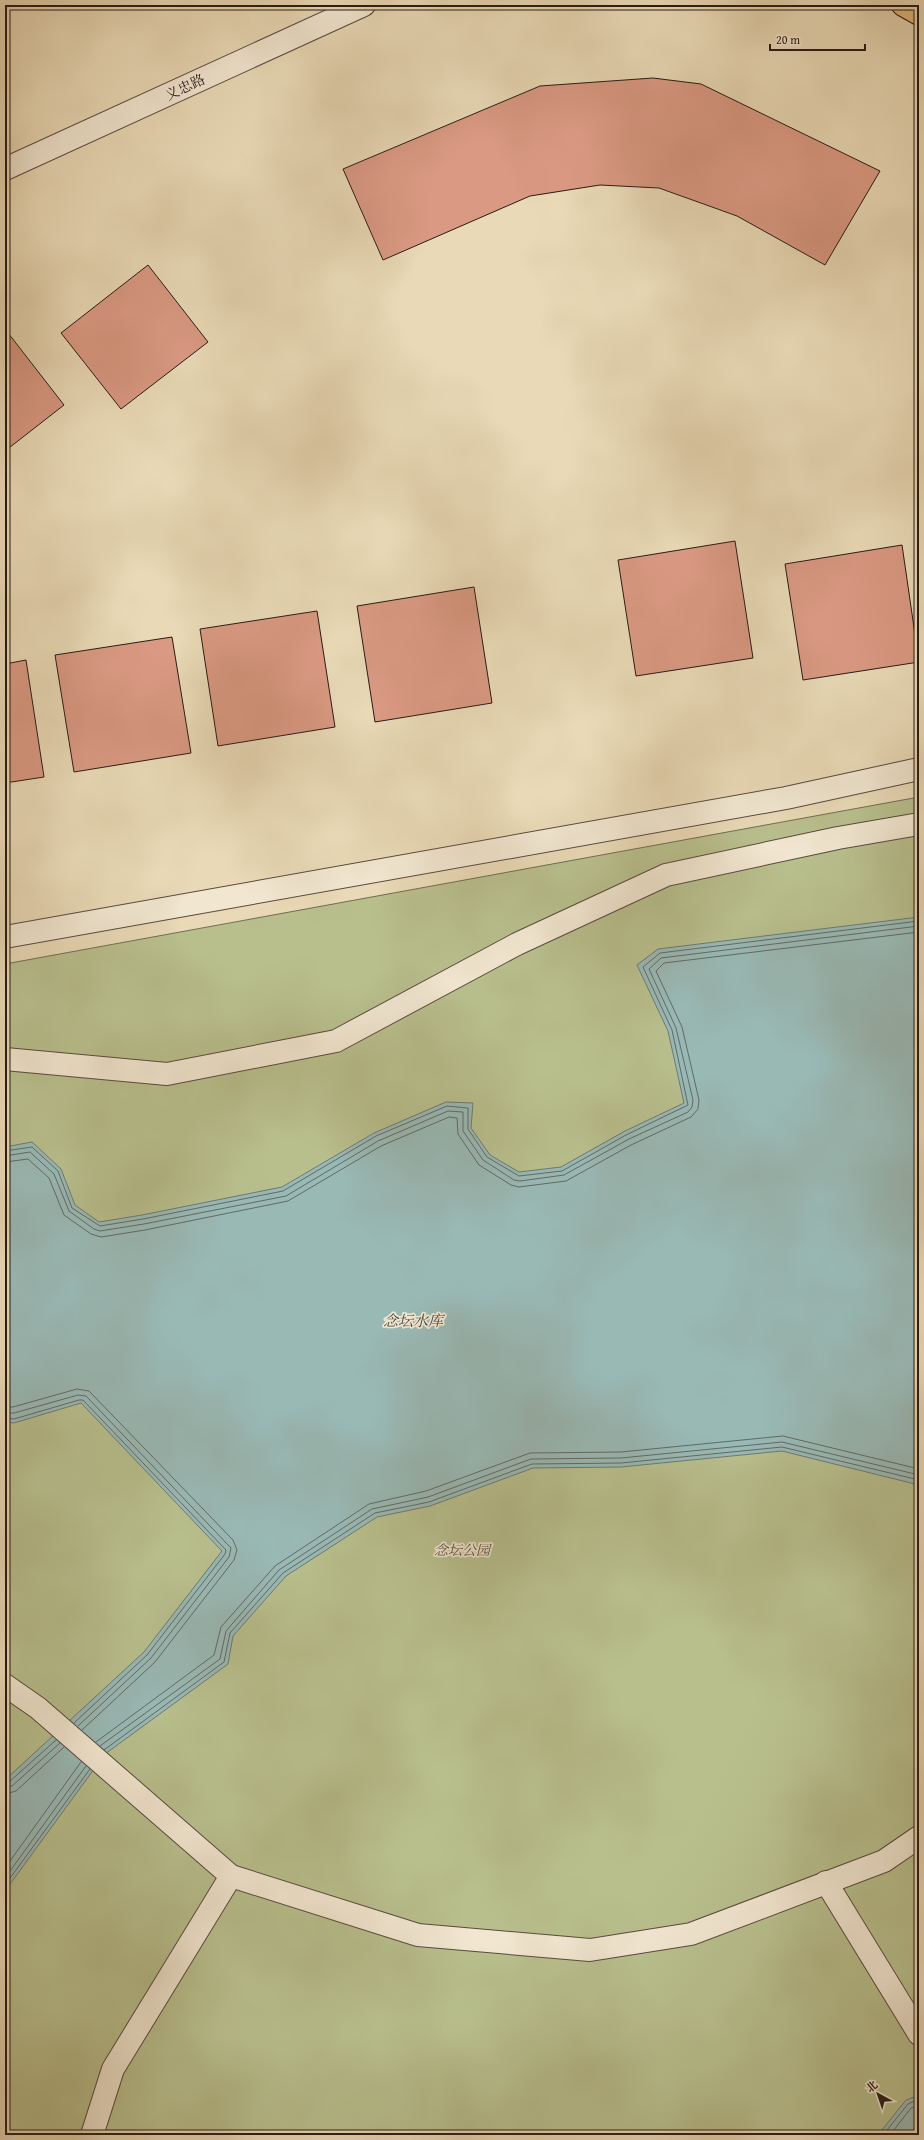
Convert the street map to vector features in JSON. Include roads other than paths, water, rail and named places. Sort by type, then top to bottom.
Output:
[{"type":"main road","points":[[903,5],[919,14]]},
{"type":"street","name":"义忠路","points":[[5,169],[364,5]]},
{"type":"street","points":[[5,937],[786,798],[919,769]]},
{"type":"street","points":[[5,1059],[167,1074],[336,1041],[517,944],[666,875],[838,838],[919,824]]},
{"type":"street","points":[[5,1685],[38,1708],[231,1876],[418,1935],[590,1950],[691,1934],[884,1861],[919,1837]]},
{"type":"street","points":[[92,2135],[113,2069],[231,1876]]},
{"type":"street","points":[[826,1882],[918,2032]]},
{"type":"water","name":"念坛水库","points":[[919,917],[919,1485],[782,1451],[621,1467],[533,1468],[430,1506],[377,1517],[286,1576],[233,1636],[228,1664],[105,1754],[5,1891],[5,1780],[144,1652],[222,1551],[81,1403],[14,1423],[5,1422],[5,1147],[32,1142],[61,1169],[75,1205],[99,1222],[142,1215],[282,1187],[374,1133],[446,1102],[473,1103],[471,1128],[490,1155],[519,1172],[561,1167],[625,1131],[684,1103],[668,1031],[637,965],[658,949]]},
{"type":"water","points":[[919,2095],[919,2135],[878,2135],[906,2100]]},
{"type":"park label","name":"念坛公园","points":[[462,1550]]}]
